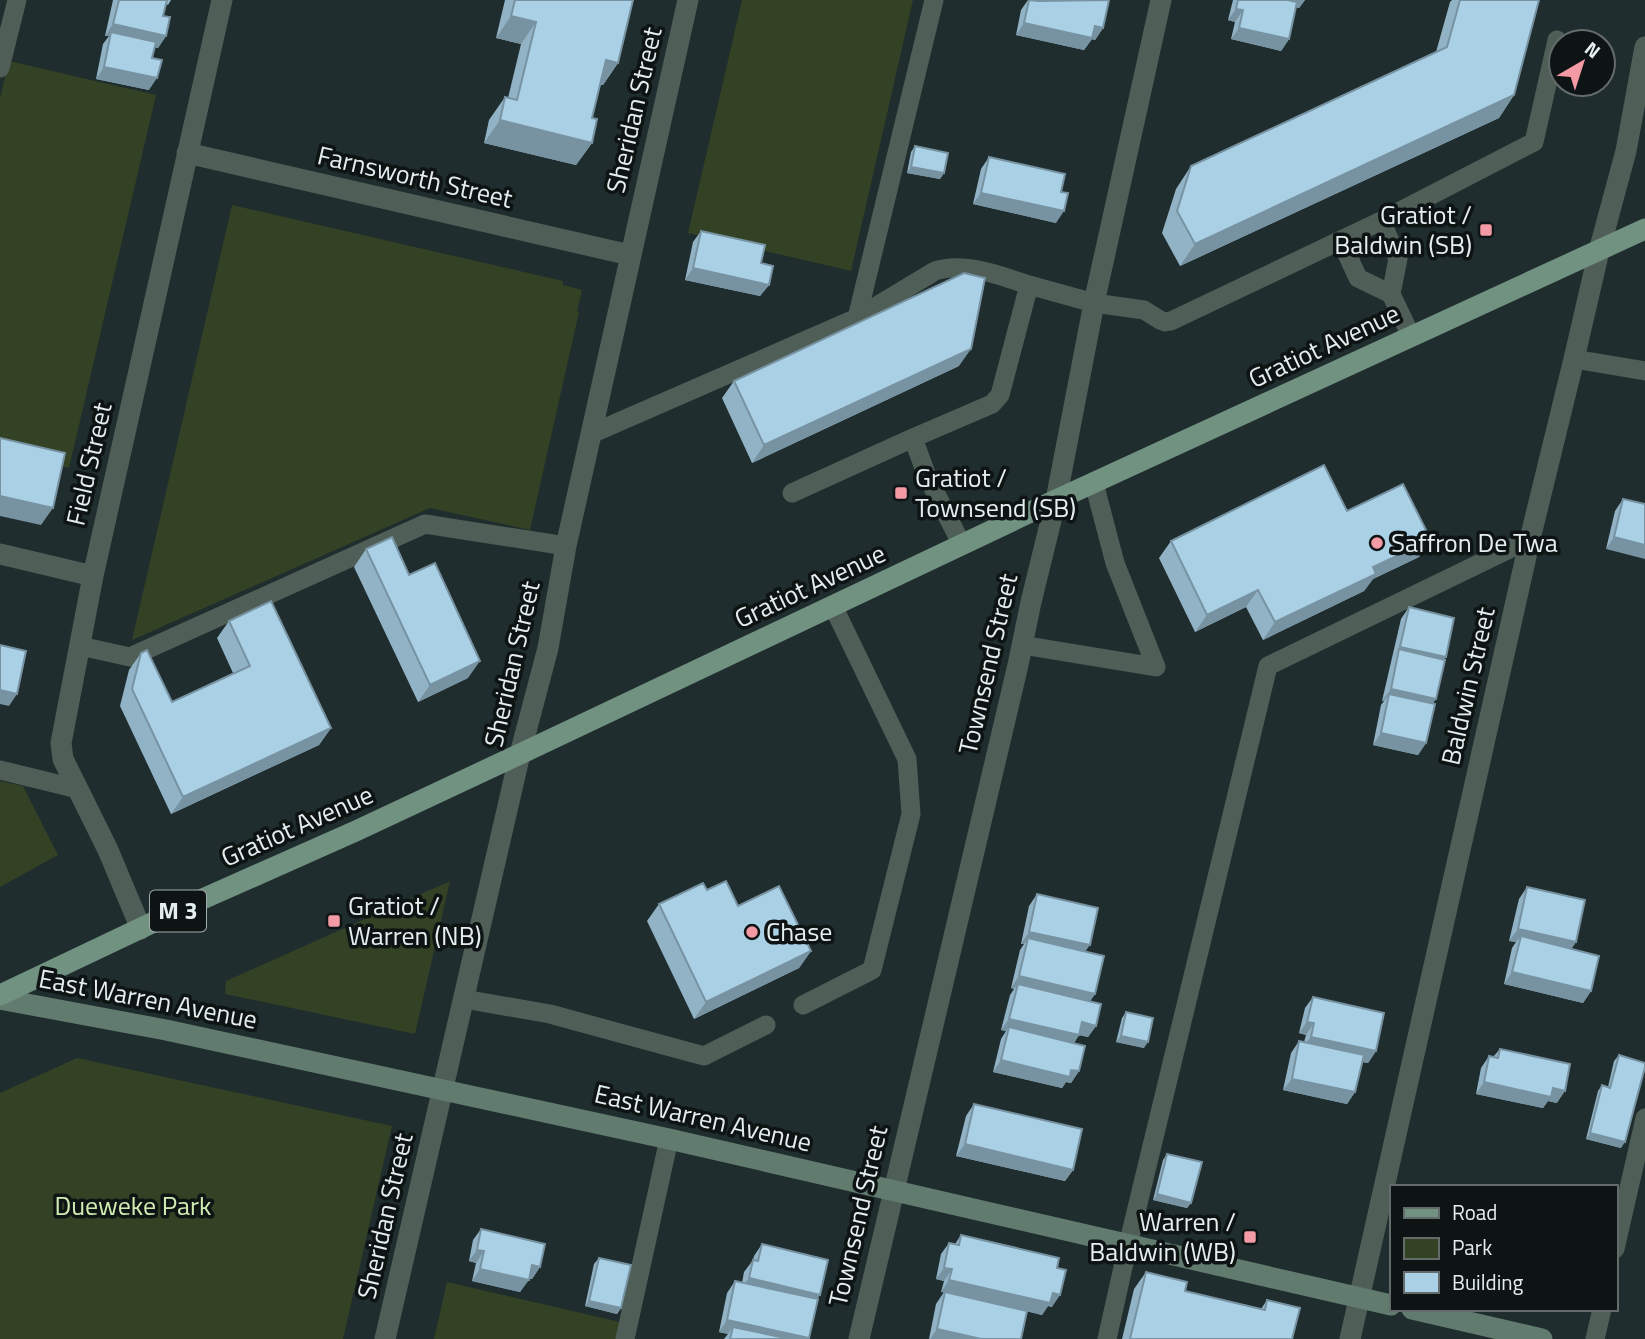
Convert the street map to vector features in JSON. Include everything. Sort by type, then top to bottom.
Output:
[{"type":"main road","name":"Gratiot Avenue","points":[[0,997],[198,901],[358,830],[1056,500],[1645,229]]},
{"type":"main road","name":"East Warren Avenue","points":[[0,997],[443,1089],[1390,1304]]},
{"type":"main road","points":[[1421,1311],[1542,1339]]},
{"type":"street","name":"Field Street","points":[[141,929],[108,850],[63,759],[61,743],[93,576],[222,0]]},
{"type":"street","name":"Sheridan Street","points":[[385,1339],[520,754],[548,648],[566,546],[688,0]]},
{"type":"street","name":"Townsend Street","points":[[859,1339],[1056,500],[1094,303],[1161,0]]},
{"type":"street","name":"Baldwin Street","points":[[1350,1339],[1530,539],[1598,251],[1626,151],[1645,47]]},
{"type":"street","name":"Farnsworth Street","points":[[187,153],[630,255]]},
{"type":"street","points":[[0,554],[93,576]]},
{"type":"lane","points":[[0,68],[16,0]]},
{"type":"lane","points":[[857,318],[934,0]]},
{"type":"lane","points":[[591,434],[857,318],[935,271],[947,267],[979,271],[1094,303],[1144,310],[1160,320],[1171,321],[1381,221],[1534,142],[1547,84]]},
{"type":"lane","points":[[1381,221],[1398,259],[1391,294],[1411,336]]},
{"type":"lane","points":[[1341,240],[1358,278],[1391,294]]},
{"type":"lane","points":[[792,494],[992,404],[1000,395],[1029,285]]},
{"type":"lane","points":[[1574,359],[1645,371]]},
{"type":"lane","points":[[913,438],[928,476],[962,545]]},
{"type":"lane","points":[[1022,645],[1156,667],[1115,563],[1094,483]]},
{"type":"lane","points":[[80,646],[130,657],[425,524],[566,546]]},
{"type":"lane","points":[[1107,1339],[1268,666],[1530,539]]},
{"type":"lane","points":[[803,1005],[872,970],[911,814],[907,759],[833,606]]},
{"type":"lane","points":[[0,770],[78,789]]},
{"type":"lane","points":[[464,999],[550,1014],[704,1056],[766,1025]]},
{"type":"lane","points":[[1617,1240],[1645,1118]]},
{"type":"lane","points":[[625,1339],[669,1139]]},
{"type":"lane","points":[[1595,1339],[1602,1311]]},
{"type":"green space","points":[[742,0],[913,0],[851,271],[688,233]]},
{"type":"green space","points":[[9,61],[156,95],[69,468],[0,452],[0,98]]},
{"type":"green space","points":[[232,205],[563,281],[563,285],[582,290],[530,530],[430,508],[132,640]]},
{"type":"green space","points":[[0,781],[23,786],[58,855],[0,887]]},
{"type":"green space","points":[[450,881],[415,1034],[225,994],[226,981]]},
{"type":"green space","name":"Dueweke Park","points":[[77,1058],[392,1126],[343,1339],[0,1339],[0,1093]]},
{"type":"green space","points":[[447,1282],[620,1322],[616,1339],[434,1339]]},
{"type":"building","points":[[119,0],[167,0],[163,16],[170,17],[166,36],[113,24]]},
{"type":"building","points":[[515,0],[633,0],[618,63],[606,60],[592,118],[597,119],[592,143],[500,120],[505,97],[517,100],[536,22],[511,16]]},
{"type":"building","points":[[1029,0],[1109,0],[1103,28],[1095,26],[1092,38],[1024,23]]},
{"type":"building","points":[[1238,0],[1297,2],[1289,39],[1239,28],[1243,10],[1236,9]]},
{"type":"building","points":[[1460,0],[1539,0],[1514,95],[1195,244],[1177,211],[1191,166],[1447,47]]},
{"type":"building","points":[[111,32],[156,42],[152,58],[162,60],[157,78],[104,67]]},
{"type":"building","points":[[915,146],[948,153],[944,173],[911,167]]},
{"type":"building","points":[[989,157],[1065,174],[1061,192],[1068,193],[1064,211],[981,193]]},
{"type":"building","points":[[701,231],[765,245],[761,263],[773,266],[769,285],[693,268]]},
{"type":"building","points":[[964,273],[985,278],[971,349],[764,445],[734,381]]},
{"type":"building","points":[[0,438],[65,453],[53,508],[0,496]]},
{"type":"building","points":[[1324,465],[1347,511],[1403,484],[1431,540],[1373,567],[1376,574],[1275,622],[1258,590],[1207,615],[1171,541]]},
{"type":"building","points":[[1623,499],[1645,504],[1645,545],[1614,537]]},
{"type":"building","points":[[392,537],[409,575],[435,563],[480,661],[430,685],[366,549]]},
{"type":"building","points":[[271,601],[331,728],[183,797],[132,689],[141,653],[147,650],[172,702],[250,666],[229,621]]},
{"type":"building","points":[[1409,607],[1454,618],[1446,657],[1400,647]]},
{"type":"building","points":[[0,645],[26,651],[17,694],[0,690]]},
{"type":"building","points":[[1399,649],[1445,660],[1436,699],[1391,689]]},
{"type":"building","points":[[1389,694],[1435,704],[1426,743],[1381,733]]},
{"type":"building","points":[[726,881],[738,906],[779,886],[811,951],[706,1002],[659,904],[703,883],[707,890]]},
{"type":"building","points":[[1527,887],[1585,900],[1576,942],[1518,929]]},
{"type":"building","points":[[1037,894],[1098,908],[1090,945],[1029,932]]},
{"type":"building","points":[[1521,936],[1599,956],[1591,991],[1512,972]]},
{"type":"building","points":[[1028,938],[1104,956],[1095,994],[1019,976]]},
{"type":"building","points":[[1018,984],[1101,1004],[1096,1026],[1082,1022],[1079,1035],[1009,1019]]},
{"type":"building","points":[[1313,997],[1384,1013],[1376,1051],[1311,1037],[1314,1023],[1307,1022]]},
{"type":"building","points":[[1126,1012],[1153,1018],[1148,1042],[1121,1036]]},
{"type":"building","points":[[1009,1027],[1085,1046],[1079,1071],[1071,1070],[1070,1077],[1001,1060]]},
{"type":"building","points":[[1299,1041],[1364,1055],[1355,1092],[1292,1079]]},
{"type":"building","points":[[1500,1049],[1570,1064],[1565,1091],[1553,1088],[1551,1097],[1484,1082],[1489,1056],[1498,1058]]},
{"type":"building","points":[[1619,1055],[1645,1063],[1625,1142],[1590,1133],[1602,1085],[1610,1088]]},
{"type":"building","points":[[974,1104],[1082,1129],[1073,1170],[965,1144]]},
{"type":"building","points":[[1167,1154],[1202,1162],[1191,1203],[1157,1194]]},
{"type":"building","points":[[481,1229],[545,1244],[540,1267],[532,1265],[529,1280],[480,1269],[484,1251],[477,1250]]},
{"type":"building","points":[[961,1235],[1059,1258],[1057,1268],[1066,1270],[1060,1295],[1053,1293],[1050,1303],[949,1280],[952,1269],[944,1268],[949,1243],[959,1245]]},
{"type":"building","points":[[762,1244],[828,1260],[820,1295],[749,1278],[753,1260],[758,1261]]},
{"type":"building","points":[[599,1258],[631,1265],[621,1308],[589,1301]]},
{"type":"building","points":[[1146,1272],[1187,1282],[1185,1291],[1265,1310],[1267,1300],[1300,1308],[1292,1339],[1130,1339]]},
{"type":"building","points":[[735,1281],[818,1299],[809,1338],[727,1320]]},
{"type":"building","points":[[945,1292],[1027,1311],[1021,1339],[981,1339],[937,1329]]},
{"type":"building","points":[[733,1327],[790,1339],[730,1339]]},
{"type":"place","name":"Gratiot / Baldwin (SB)","points":[[1486,230]]},
{"type":"place","name":"Gratiot / Townsend (SB)","points":[[901,493]]},
{"type":"place","name":"Saffron De Twa","points":[[1377,543]]},
{"type":"place","name":"Gratiot / Warren (NB)","points":[[334,921]]},
{"type":"place","name":"Chase","points":[[752,932]]},
{"type":"place","name":"Warren / Baldwin (WB)","points":[[1250,1237]]}]
